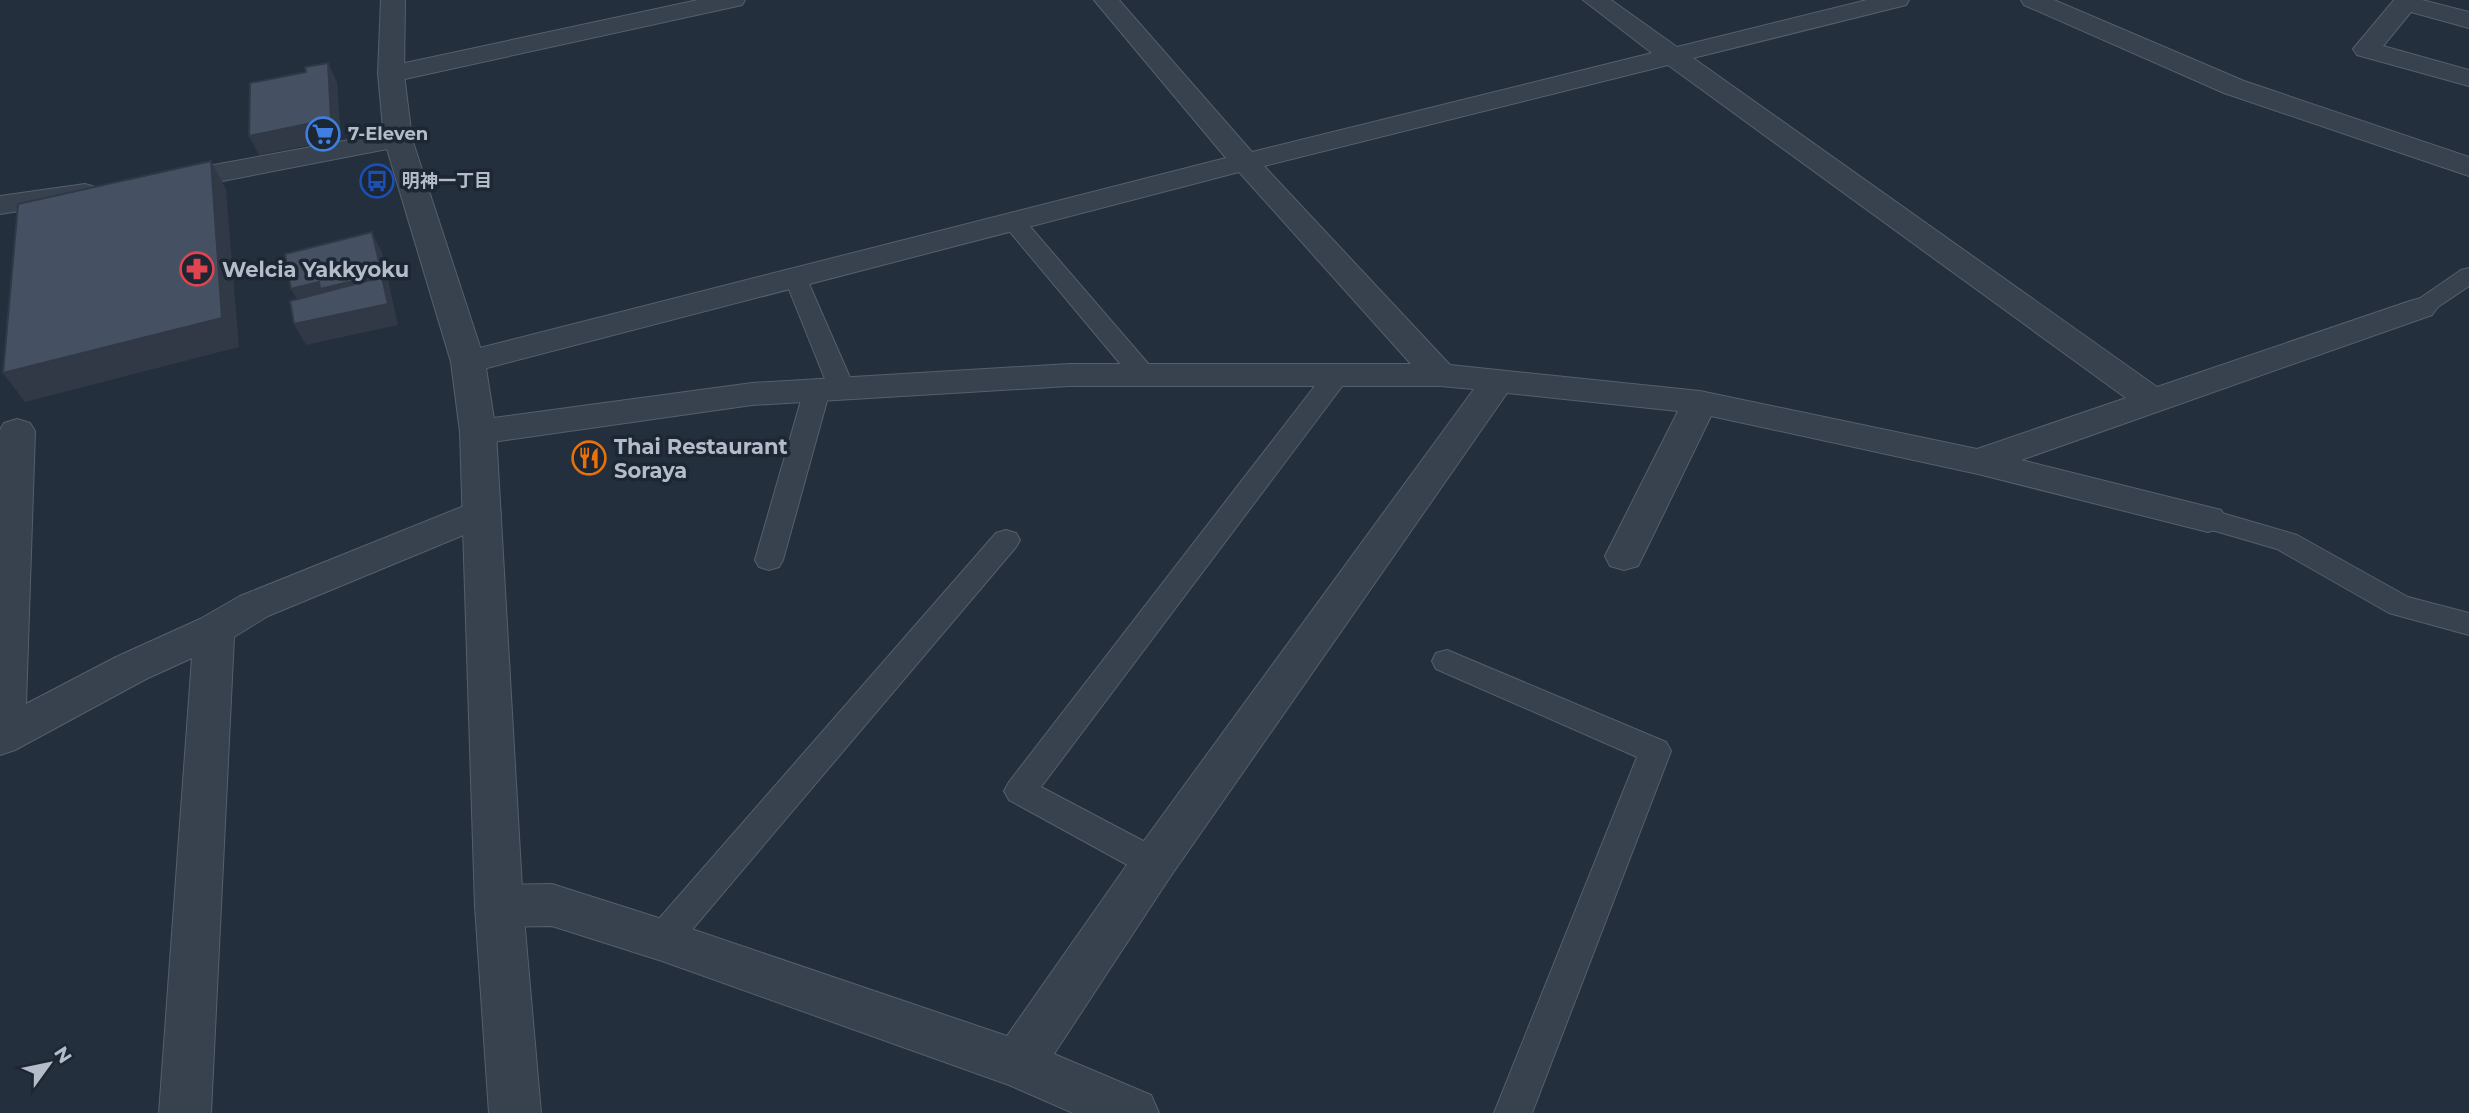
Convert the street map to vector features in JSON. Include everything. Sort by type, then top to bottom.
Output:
[{"type":"street","points":[[393,0],[391,74],[398,139],[468,362],[478,432],[499,906],[515,1113]]},
{"type":"street","points":[[391,74],[677,6],[733,0]]},
{"type":"street","points":[[1106,0],[1245,162],[1440,375]]},
{"type":"street","points":[[1595,0],[2153,401]]},
{"type":"street","points":[[468,362],[1670,54],[1897,0]]},
{"type":"street","points":[[2033,0],[2234,87],[2469,167]]},
{"type":"street","points":[[2469,20],[2405,3],[2366,49],[2469,78]]},
{"type":"street","points":[[0,205],[191,179],[398,139]]},
{"type":"street","points":[[1978,462],[2421,308]]},
{"type":"street","points":[[478,432],[752,394],[829,389],[1142,373],[1440,375],[1496,383],[1700,402],[1978,462],[2208,519]]},
{"type":"street","points":[[1018,1064],[1154,863],[1496,383]]},
{"type":"street","points":[[1624,556],[1700,402]]},
{"type":"street","points":[[1,737],[17,431]]},
{"type":"street","points":[[1,737],[131,668],[214,630],[254,606],[482,513]]},
{"type":"street","points":[[185,1113],[214,630]]},
{"type":"street","points":[[499,906],[552,905],[662,940],[1018,1064],[1133,1113]]},
{"type":"lane","points":[[1013,221],[1142,373]]},
{"type":"lane","points":[[2421,308],[2469,275]]},
{"type":"lane","points":[[769,560],[829,389],[795,277]]},
{"type":"lane","points":[[1154,863],[1020,791],[1337,375]]},
{"type":"lane","points":[[2208,519],[2287,542],[2399,605],[2469,624]]},
{"type":"lane","points":[[662,940],[1006,540]]},
{"type":"lane","points":[[1447,661],[1655,751],[1513,1113]]},
{"type":"building","points":[[328,63],[331,119],[249,136],[250,83],[306,72],[305,67]]},
{"type":"building","points":[[211,161],[222,318],[3,373],[18,204]]},
{"type":"building","points":[[372,232],[382,274],[320,289],[319,282],[291,289],[285,254]]},
{"type":"building","points":[[382,277],[388,304],[294,324],[290,301]]},
{"type":"place","name":"7-Eleven","points":[[323,134]]},
{"type":"place","name":"明神一丁目","points":[[377,181]]},
{"type":"place","name":"Welcia Yakkyoku","points":[[197,269]]},
{"type":"place","name":"Thai Restaurant Soraya","points":[[589,458]]}]
